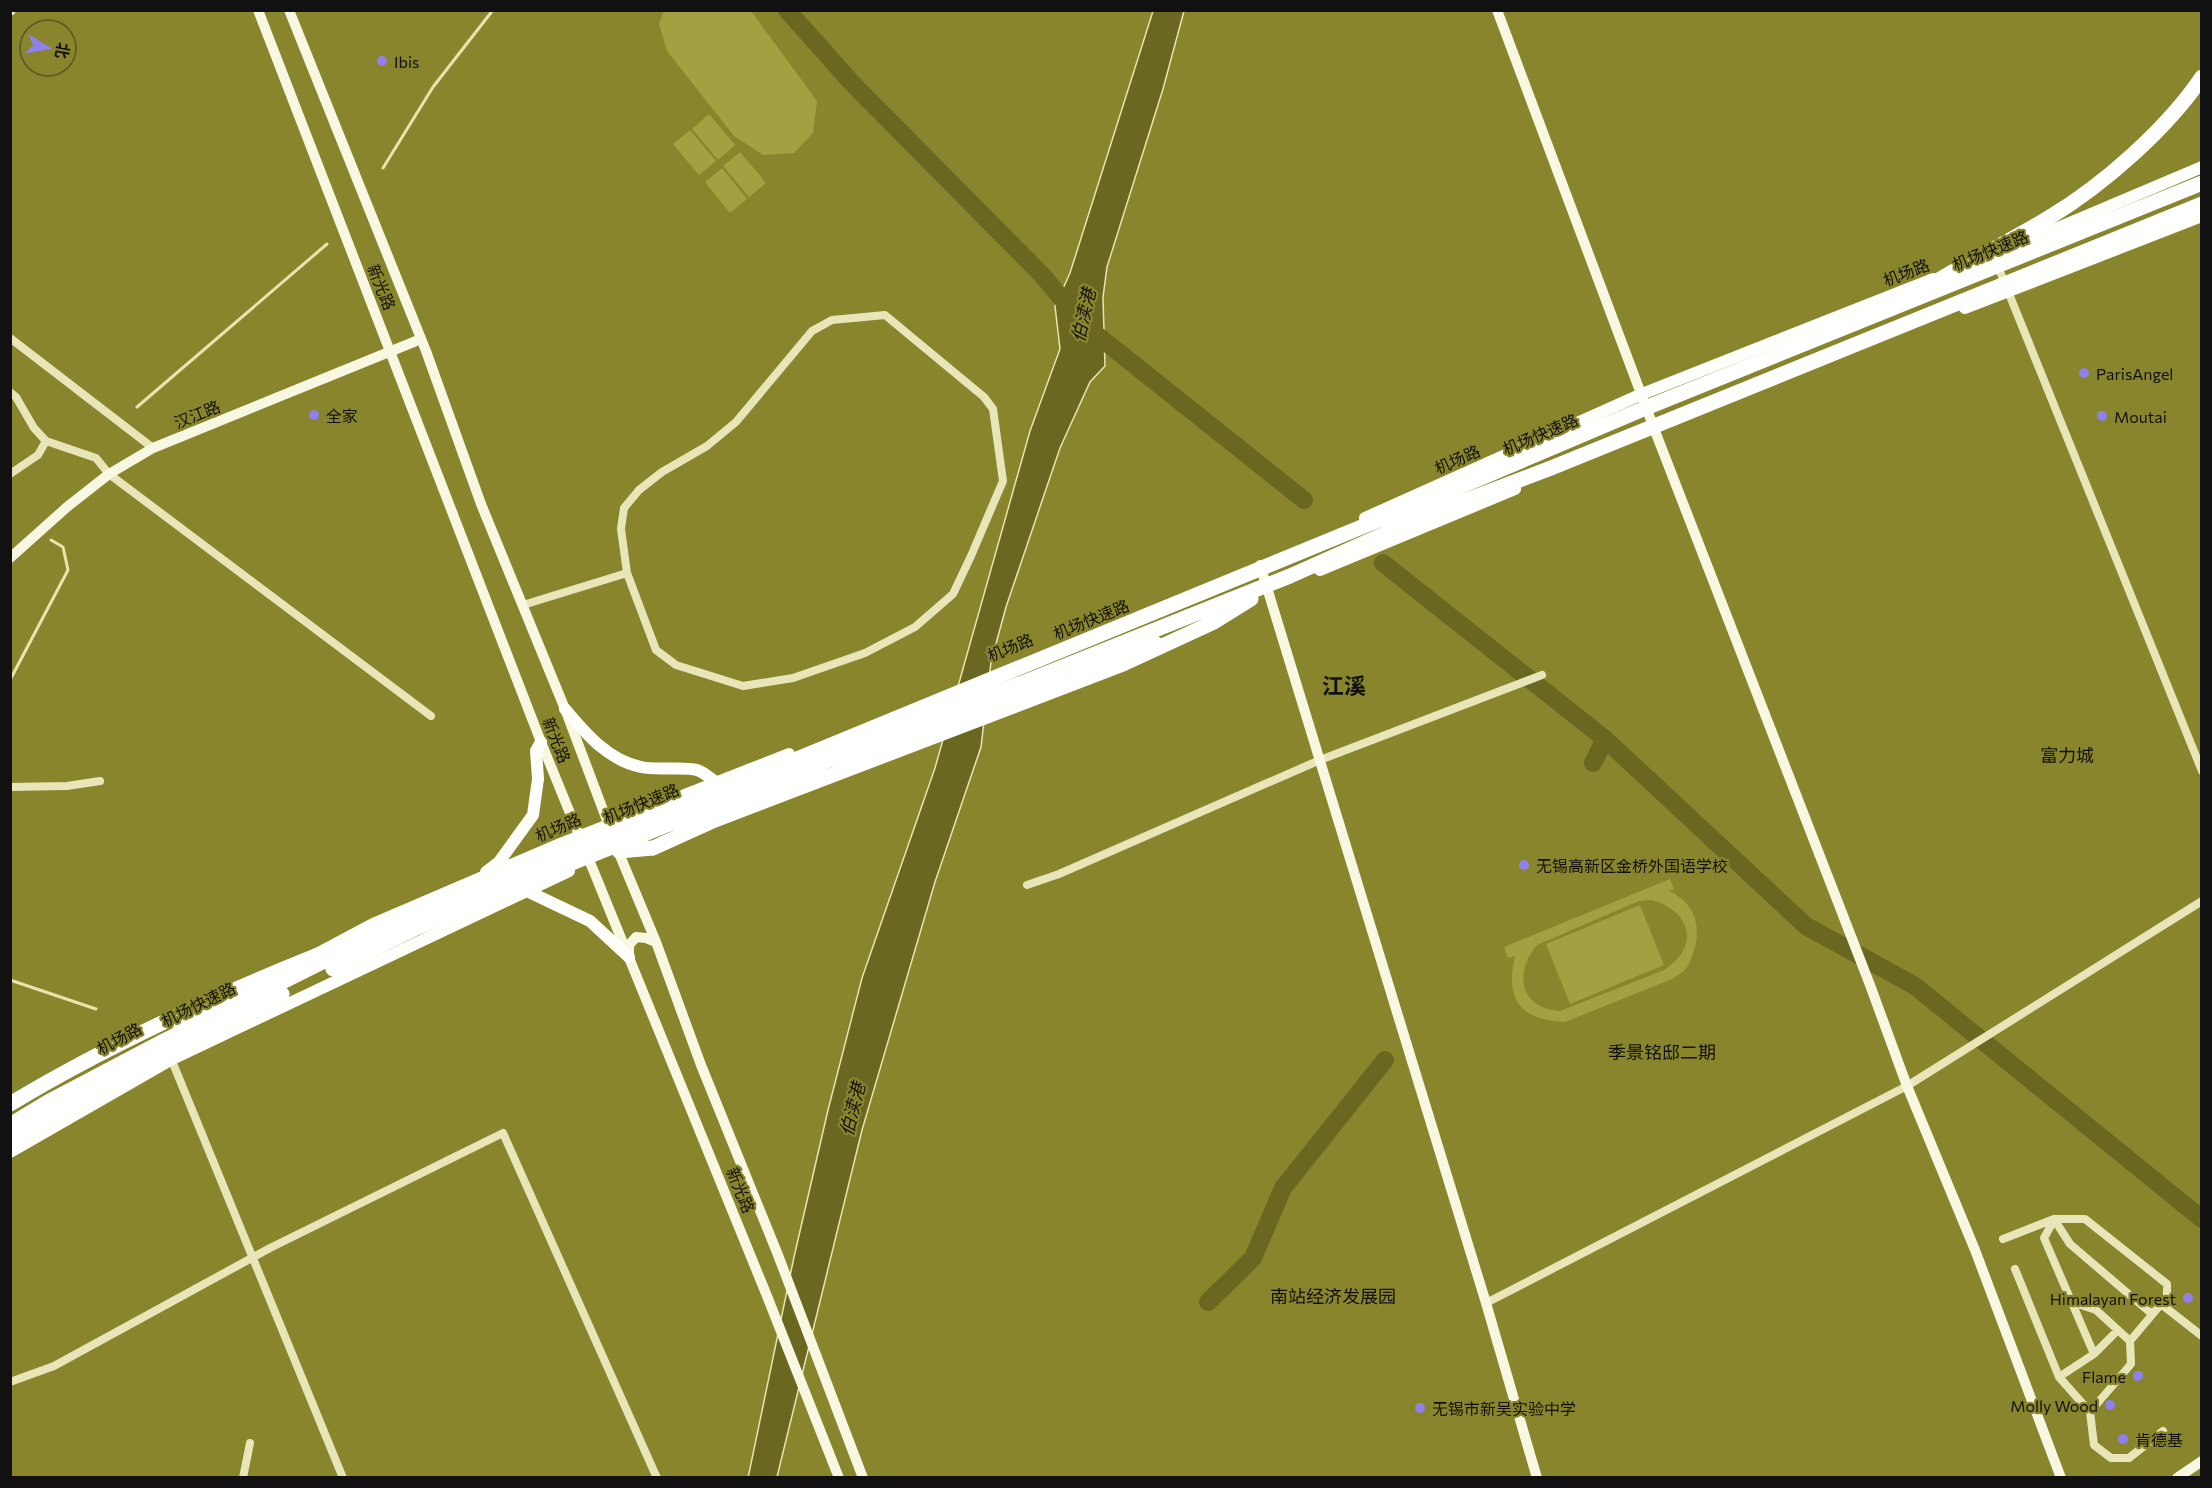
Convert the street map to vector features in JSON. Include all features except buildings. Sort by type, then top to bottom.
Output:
[{"type":"highway","points":[[1897,307],[1950,272],[2050,217],[2085,193],[2154,133],[2191,93],[2202,77]]},
{"type":"highway","name":"机场快速路","points":[[10,1125],[48,1102],[162,1042],[410,918],[1643,409],[2202,183]]},
{"type":"highway","name":"机场快速路","points":[[10,1141],[73,1102],[416,928],[534,878],[1290,576],[1420,518],[1551,468],[2202,204]]},
{"type":"highway","points":[[619,851],[653,848],[726,816],[1123,664],[1214,622],[1290,576]]},
{"type":"highway","points":[[10,1104],[57,1076],[241,986],[410,918]]},
{"type":"main road","points":[[1497,10],[1655,431],[1907,1086],[1975,1250],[2061,1478]]},
{"type":"main road","name":"新光路","points":[[258,12],[541,742],[839,1478]]},
{"type":"main road","name":"新光路","points":[[290,12],[421,339],[481,504],[565,709],[608,825],[656,942],[701,1065],[778,1255],[863,1478]]},
{"type":"main road","name":"机场路","points":[[10,1117],[51,1093],[373,924],[580,836],[1260,565],[1641,394],[1994,255],[2202,167]]},
{"type":"main road","points":[[10,1152],[172,1059],[591,862],[1203,623],[1268,592],[1655,431],[2202,216]]},
{"type":"main road","name":"汉江路","points":[[12,555],[109,474],[153,448],[421,339]]},
{"type":"main road","points":[[1260,565],[1486,1302],[1537,1478]]},
{"type":"main road","points":[[565,709],[586,735],[604,750],[624,762],[642,767],[698,770],[717,783]]},
{"type":"main road","points":[[475,881],[499,862],[533,815],[538,779],[536,751],[541,742]]},
{"type":"main road","points":[[527,891],[590,921],[629,957]]},
{"type":"main road","points":[[629,957],[629,945],[636,938],[646,938],[656,942]]},
{"type":"main road","points":[[2177,1478],[2202,1461]]},
{"type":"street","points":[[1994,255],[2202,771]]},
{"type":"street","points":[[885,315],[984,397],[993,409],[1003,481],[953,594],[915,627],[865,653],[793,678],[743,686],[676,665],[656,650],[627,573],[621,529],[624,508],[639,490],[662,472],[707,446],[736,422],[812,331],[832,320],[885,315]]},
{"type":"street","points":[[10,338],[153,448]]},
{"type":"street","points":[[10,392],[16,397],[34,428],[46,441],[96,458],[109,474],[431,716]]},
{"type":"street","points":[[10,474],[38,455],[46,441]]},
{"type":"street","points":[[522,606],[627,573]]},
{"type":"street","points":[[1027,885],[1070,869],[1320,760],[1542,675]]},
{"type":"street","points":[[10,787],[67,786],[100,781]]},
{"type":"street","points":[[1486,1302],[1907,1086],[2202,901]]},
{"type":"street","points":[[162,1035],[343,1478]]},
{"type":"street","points":[[10,1382],[54,1366],[253,1257],[503,1133],[657,1478]]},
{"type":"street","points":[[2003,1239],[2054,1220],[2085,1219],[2167,1284],[2167,1297],[2130,1341],[2131,1364],[2090,1412]]},
{"type":"street","points":[[2054,1220],[2044,1238],[2094,1354]]},
{"type":"street","points":[[2054,1220],[2070,1244],[2152,1314]]},
{"type":"street","points":[[2015,1269],[2059,1377],[2090,1412],[2094,1445],[2111,1458],[2129,1458],[2163,1431]]},
{"type":"street","points":[[2072,1302],[2096,1310],[2130,1341]]},
{"type":"street","points":[[2161,1304],[2202,1336]]},
{"type":"street","points":[[2059,1377],[2094,1354],[2118,1330]]},
{"type":"street","points":[[243,1478],[250,1443]]},
{"type":"shaded area","points":[[664,11],[751,11],[817,101],[813,133],[794,153],[763,155],[734,136],[667,51],[659,24]]},
{"type":"shaded area","points":[[709,114],[735,145],[718,160],[692,129]]},
{"type":"shaded area","points":[[690,130],[716,161],[699,175],[673,144]]},
{"type":"shaded area","points":[[740,152],[766,183],[749,197],[723,166]]},
{"type":"shaded area","points":[[722,168],[747,199],[730,213],[705,182]]},
{"type":"shaded area","points":[[1670,879],[1674,889],[1669,891],[1685,901],[1690,908],[1697,932],[1694,950],[1683,972],[1672,979],[1565,1022],[1536,1017],[1526,1012],[1519,1004],[1512,984],[1515,956],[1508,958],[1504,947]],"holes":[[[1651,900],[1665,905],[1682,920],[1687,940],[1676,961],[1664,970],[1560,1011],[1546,1008],[1529,996],[1524,987],[1523,977],[1525,967],[1537,945],[1639,901]]]},
{"type":"shaded area","points":[[1640,905],[1664,965],[1570,1004],[1546,944]]},
{"type":"water","name":"伯渎港","points":[[1153,11],[1184,11],[1163,89],[1107,267],[1103,297],[1105,366],[1090,382],[1060,448],[1006,607],[991,662],[981,747],[935,882],[862,1130],[777,1477],[748,1478],[794,1257],[862,978],[935,768],[1030,431],[1060,349],[1055,306],[1070,273]]},
{"type":"waterway","points":[[383,168],[433,87],[493,10]]},
{"type":"waterway","name":"伯渎港","points":[[787,10],[852,83],[1043,276],[1083,324],[1304,500]]},
{"type":"waterway","points":[[137,407],[327,244]]},
{"type":"waterway","points":[[10,680],[68,570],[63,547],[51,540]]},
{"type":"waterway","points":[[1383,563],[1605,739],[1806,926],[1915,986],[2202,1219]]},
{"type":"waterway","points":[[1593,763],[1605,739]]},
{"type":"waterway","points":[[10,980],[96,1009]]},
{"type":"waterway","points":[[1208,1302],[1253,1258],[1283,1188],[1385,1060]]},
{"type":"place","name":"Ibis","points":[[382,61]]},
{"type":"place","name":"ParisAngel","points":[[2084,373]]},
{"type":"place","name":"全家","points":[[314,415]]},
{"type":"place","name":"Moutai","points":[[2102,416]]},
{"type":"place","name":"无锡高新区金桥外国语学校","points":[[1524,865]]},
{"type":"place","name":"Himalayan Forest","points":[[2188,1298]]},
{"type":"place","name":"Flame","points":[[2138,1376]]},
{"type":"place","name":"Molly Wood","points":[[2110,1405]]},
{"type":"place","name":"无锡市新吴实验中学","points":[[1420,1408]]},
{"type":"place","name":"肯德基","points":[[2123,1439]]},
{"type":"district","name":"江溪","points":[[1344,685]]},
{"type":"district","name":"富力城","points":[[2067,755]]},
{"type":"district","name":"季景铭邸二期","points":[[1662,1052]]},
{"type":"district","name":"南站经济发展园","points":[[1333,1296]]}]
